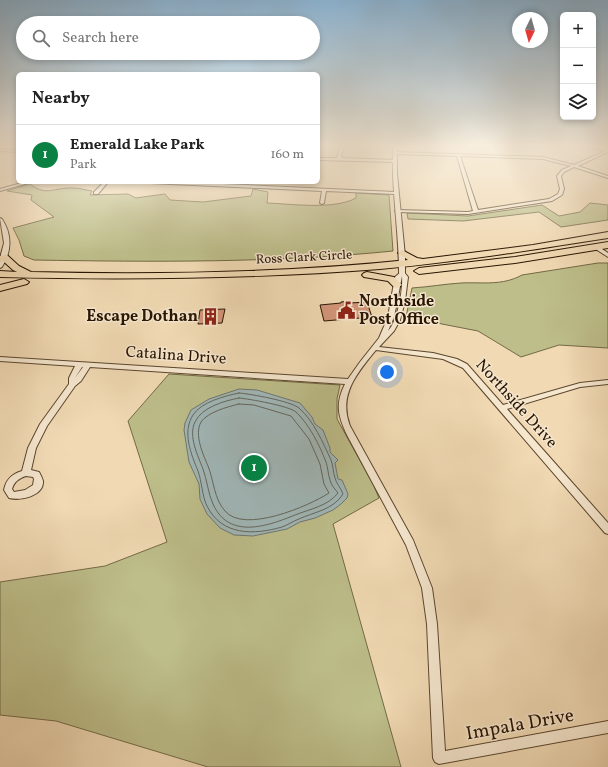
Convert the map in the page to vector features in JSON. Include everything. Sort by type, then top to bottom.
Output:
[{"type":"highway","name":"Ross Clark Circle","points":[[0,281],[64,283],[367,275],[430,262],[486,255],[608,235]]},
{"type":"highway","points":[[562,243],[586,244],[596,247]]},
{"type":"highway","name":"Ross Clark Circle","points":[[223,279],[314,271],[402,269],[494,263],[608,245]]},
{"type":"highway","points":[[402,253],[414,260],[430,262]]},
{"type":"highway","points":[[486,255],[494,263]]},
{"type":"highway","points":[[1,261],[32,275]]},
{"type":"highway","name":"Ross Clark Circle","points":[[0,274],[77,276],[131,281]]},
{"type":"highway","points":[[367,275],[390,280],[397,285]]},
{"type":"highway","points":[[64,283],[67,280],[77,276]]},
{"type":"highway","points":[[0,288],[24,282]]},
{"type":"street","points":[[350,382],[382,339],[390,334],[398,319],[405,277],[402,269],[402,253],[395,181]]},
{"type":"street","points":[[466,181],[476,212]]},
{"type":"street","points":[[397,211],[454,213],[476,212],[554,199],[561,192],[559,181]]},
{"type":"street","points":[[0,190],[22,184]]},
{"type":"street","points":[[96,193],[104,184]]},
{"type":"street","points":[[194,184],[395,193]]},
{"type":"street","points":[[322,203],[324,190]]},
{"type":"street","points":[[0,220],[7,235],[1,261]]},
{"type":"street","points":[[596,247],[608,255]]},
{"type":"street","points":[[382,339],[391,317],[398,276],[402,269]]},
{"type":"street","name":"Northside Drive","points":[[375,348],[438,355],[458,362],[471,372],[608,530]]},
{"type":"street","name":"Catalina Drive","points":[[0,359],[350,382]]},
{"type":"street","points":[[72,384],[72,378],[80,364]]},
{"type":"street","points":[[26,473],[32,448],[44,424],[61,402],[72,384],[79,379],[88,365]]},
{"type":"street","name":"Impala Drive","points":[[350,382],[342,401],[343,416],[410,543],[427,588],[432,624],[439,758],[608,727]]},
{"type":"street","points":[[502,408],[580,385],[608,382]]},
{"type":"green space","points":[[30,184],[36,188],[46,191],[75,188],[92,191],[90,195],[128,194],[136,198],[165,194],[170,200],[203,202],[251,196],[253,189],[268,192],[267,203],[301,205],[325,205],[347,202],[356,198],[356,193],[389,195],[393,251],[258,260],[34,260],[24,256],[13,228],[54,217],[31,200],[32,195],[7,191]]},
{"type":"green space","points":[[590,203],[608,205],[608,220],[561,227],[539,212],[463,221],[408,219],[407,213],[468,216],[542,205],[559,216],[580,212]]},
{"type":"green space","points":[[598,263],[608,263],[608,348],[559,345],[521,357],[478,331],[406,317],[412,288],[461,283],[500,282],[522,275]]},
{"type":"green space","points":[[169,374],[340,385],[337,399],[337,419],[373,484],[379,498],[333,524],[401,767],[208,767],[56,721],[0,715],[0,582],[105,566],[167,542],[128,421]]},
{"type":"water","points":[[239,389],[257,390],[300,403],[312,417],[315,424],[323,430],[330,448],[330,452],[338,460],[335,463],[338,479],[342,480],[348,494],[347,498],[341,504],[333,510],[315,518],[300,522],[287,529],[253,536],[234,535],[220,528],[207,514],[200,499],[199,484],[189,462],[184,430],[185,423],[191,410],[209,399]]},
{"type":"building","name":"Northside Post Office","points":[[349,301],[350,303],[367,302],[372,317],[324,321],[320,305]]},
{"type":"building","name":"Escape Dothan","points":[[225,309],[222,323],[198,324],[200,310]]},
{"type":"place","name":"Northside Post Office","points":[[346,311]]},
{"type":"place","name":"Escape Dothan","points":[[211,317]]},
{"type":"place","name":"Emerald Lake Park","points":[[254,468]]}]
